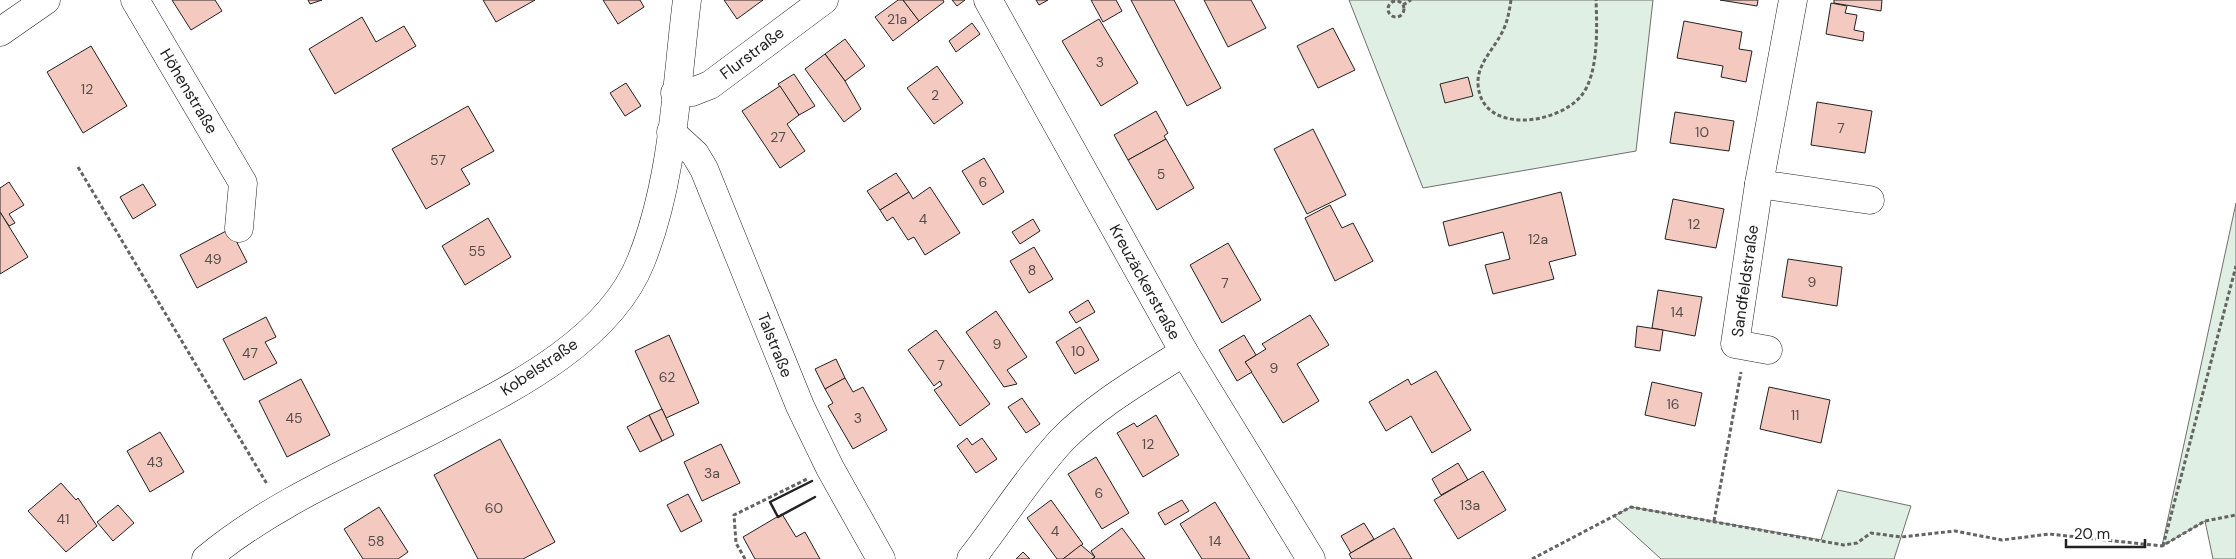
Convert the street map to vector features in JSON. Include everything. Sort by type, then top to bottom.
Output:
[{"type":"street","points":[[0,32],[46,0]]},
{"type":"street","name":"Höhenstraße","points":[[135,0],[243,183],[239,228]]},
{"type":"street","name":"Kobelstraße","points":[[206,559],[235,534],[491,399],[553,361],[610,311],[628,289],[641,262],[660,196],[671,132],[687,0]]},
{"type":"street","name":"Flurstraße","points":[[675,93],[692,92],[710,85],[824,0]]},
{"type":"street","name":"Kreuzäckerstraße","points":[[988,0],[1184,352],[1311,559]]},
{"type":"street","name":"Sandfeldstraße","points":[[1756,348],[1735,344],[1759,184],[1793,0]]},
{"type":"street","name":"Talstraße","points":[[671,132],[695,154],[704,169],[800,406],[830,468],[881,559]]},
{"type":"street","points":[[1759,184],[1870,200]]},
{"type":"street","points":[[970,559],[1061,442],[1107,403],[1184,352]]},
{"type":"path","points":[[1403,5],[1411,0]]},
{"type":"path","points":[[1510,0],[1508,20],[1485,58],[1478,83],[1480,95],[1488,109],[1497,115],[1509,119],[1553,116],[1569,107],[1582,96],[1588,84],[1592,68],[1597,26],[1596,0]]},
{"type":"path","points":[[1397,1],[1403,5],[1404,10],[1399,16],[1390,13],[1389,6],[1392,2],[1397,1]]},
{"type":"path","points":[[78,167],[282,508]]},
{"type":"path","points":[[2162,546],[2236,266]]},
{"type":"path","points":[[1714,522],[1756,348]]},
{"type":"path","points":[[745,559],[736,543],[734,515],[830,468]]},
{"type":"path","points":[[1532,559],[1631,507],[1844,545],[1857,543],[1871,533],[1901,537],[1955,531],[2002,540],[2049,534],[2162,546],[2205,521],[2236,515]]},
{"type":"green space","points":[[1349,0],[1653,0],[1636,151],[1423,188]]},
{"type":"green space","points":[[2236,203],[2236,559],[2213,559],[2205,521],[2162,546]]},
{"type":"green space","points":[[1838,490],[1911,506],[1894,559],[1661,559],[1614,516],[1631,507],[1821,540]]},
{"type":"building","points":[[172,0],[215,0],[222,11],[191,30]]},
{"type":"building","points":[[308,0],[322,0],[310,4]]},
{"type":"building","points":[[483,0],[535,0],[496,22]]},
{"type":"building","points":[[603,0],[640,0],[644,7],[618,24]]},
{"type":"building","points":[[724,0],[763,0],[737,19]]},
{"type":"building","points":[[898,0],[903,0],[919,21],[893,41],[875,17]]},
{"type":"building","points":[[903,0],[943,0],[944,2],[919,21]]},
{"type":"building","points":[[952,0],[965,0],[957,6]]},
{"type":"building","points":[[1036,0],[1048,0],[1039,5]]},
{"type":"building","points":[[1091,0],[1116,0],[1122,11],[1103,22]]},
{"type":"building","points":[[1131,0],[1174,0],[1221,88],[1187,106]]},
{"type":"building","points":[[1204,0],[1251,0],[1266,28],[1228,47]]},
{"type":"building","points":[[1720,0],[1758,0],[1757,6]]},
{"type":"building","points":[[1834,0],[1882,0],[1881,11],[1834,3]]},
{"type":"building","points":[[1831,3],[1847,6],[1845,13],[1857,15],[1854,30],[1864,32],[1863,41],[1826,34]]},
{"type":"building","points":[[362,17],[376,42],[404,26],[416,46],[335,94],[309,49]]},
{"type":"building","points":[[1099,19],[1138,83],[1101,106],[1062,41]]},
{"type":"building","points":[[1684,21],[1742,32],[1739,49],[1752,51],[1746,82],[1721,77],[1723,66],[1677,58]]},
{"type":"building","points":[[972,23],[980,34],[956,52],[949,41]]},
{"type":"building","points":[[1333,28],[1355,70],[1318,88],[1297,46]]},
{"type":"building","points":[[845,39],[865,66],[845,81],[825,54]]},
{"type":"building","points":[[91,46],[127,106],[83,133],[47,72]]},
{"type":"building","points":[[825,54],[845,81],[861,109],[844,122],[805,69]]},
{"type":"building","points":[[937,66],[963,103],[934,124],[907,88]]},
{"type":"building","points":[[794,74],[815,106],[799,115],[778,84]]},
{"type":"building","points":[[1468,77],[1473,96],[1445,103],[1440,84]]},
{"type":"building","points":[[626,83],[641,106],[625,116],[610,93]]},
{"type":"building","points":[[780,86],[799,115],[787,124],[805,151],[780,168],[742,111]]},
{"type":"building","points":[[1817,102],[1872,111],[1865,153],[1811,145]]},
{"type":"building","points":[[468,106],[494,151],[461,169],[470,184],[426,209],[392,149]]},
{"type":"building","points":[[1156,111],[1168,133],[1164,136],[1166,139],[1128,160],[1114,135]]},
{"type":"building","points":[[1675,112],[1734,121],[1729,151],[1670,143]]},
{"type":"building","points":[[1313,129],[1346,195],[1307,214],[1274,149]]},
{"type":"building","points":[[1166,139],[1194,188],[1157,210],[1128,160]]},
{"type":"building","points":[[984,158],[1004,192],[983,205],[962,171]]},
{"type":"building","points":[[896,173],[909,192],[880,210],[867,191]]},
{"type":"building","points":[[9,182],[24,205],[9,214],[15,223],[9,226],[0,212],[0,188]]},
{"type":"building","points":[[143,184],[156,205],[133,219],[120,197]]},
{"type":"building","points":[[930,187],[960,233],[925,255],[914,237],[908,240],[893,217],[887,221],[880,210],[909,192],[913,199]]},
{"type":"building","points":[[1561,192],[1576,255],[1549,262],[1554,279],[1493,294],[1485,265],[1510,259],[1503,232],[1449,246],[1443,222]]},
{"type":"building","points":[[1673,199],[1724,209],[1716,248],[1665,239]]},
{"type":"building","points":[[1330,205],[1342,228],[1353,223],[1373,261],[1335,281],[1305,218]]},
{"type":"building","points":[[0,212],[28,257],[0,274]]},
{"type":"building","points":[[488,218],[511,257],[465,285],[442,246]]},
{"type":"building","points":[[1033,219],[1040,231],[1020,244],[1012,232]]},
{"type":"building","points":[[230,229],[247,262],[197,288],[180,255]]},
{"type":"building","points":[[1228,243],[1261,300],[1222,323],[1190,265]]},
{"type":"building","points":[[1034,247],[1053,279],[1029,293],[1010,261]]},
{"type":"building","points":[[1788,259],[1842,267],[1837,306],[1782,297]]},
{"type":"building","points":[[1658,290],[1702,297],[1695,336],[1652,328]]},
{"type":"building","points":[[1088,300],[1095,312],[1076,323],[1069,312]]},
{"type":"building","points":[[996,311],[1027,357],[1007,370],[1017,384],[1004,387],[966,332]]},
{"type":"building","points":[[1310,315],[1329,345],[1297,364],[1319,401],[1283,423],[1245,362],[1266,349],[1262,344]]},
{"type":"building","points":[[266,317],[276,337],[265,342],[277,363],[244,380],[223,339]]},
{"type":"building","points":[[1637,326],[1663,330],[1660,351],[1635,347]]},
{"type":"building","points":[[1080,327],[1099,360],[1075,374],[1056,342]]},
{"type":"building","points":[[936,330],[990,404],[960,426],[934,390],[942,385],[940,381],[934,386],[908,350]]},
{"type":"building","points":[[669,335],[699,403],[666,418],[635,351]]},
{"type":"building","points":[[1244,335],[1256,355],[1245,362],[1252,372],[1237,381],[1219,350]]},
{"type":"building","points":[[836,359],[845,378],[825,389],[815,369]]},
{"type":"building","points":[[1436,371],[1471,430],[1432,453],[1411,416],[1386,431],[1369,402],[1408,379],[1411,385]]},
{"type":"building","points":[[845,378],[853,392],[863,387],[887,430],[853,449],[828,406],[833,403],[825,389]]},
{"type":"building","points":[[301,379],[330,435],[287,457],[259,401]]},
{"type":"building","points":[[1652,382],[1702,393],[1695,426],[1645,415]]},
{"type":"building","points":[[1769,387],[1830,400],[1821,443],[1760,429]]},
{"type":"building","points":[[1022,398],[1040,424],[1026,433],[1008,407]]},
{"type":"building","points":[[662,409],[674,435],[662,441],[649,415]]},
{"type":"building","points":[[649,415],[662,441],[640,452],[627,427]]},
{"type":"building","points":[[1156,415],[1179,455],[1143,477],[1117,433],[1134,423],[1137,427]]},
{"type":"building","points":[[160,432],[184,472],[150,492],[127,451]]},
{"type":"building","points":[[967,438],[972,445],[982,438],[997,459],[976,473],[957,446]]},
{"type":"building","points":[[500,439],[555,542],[523,559],[478,559],[434,475]]},
{"type":"building","points":[[721,444],[740,483],[702,501],[684,462]]},
{"type":"building","points":[[1096,457],[1129,513],[1102,529],[1068,474]]},
{"type":"building","points":[[1458,463],[1468,480],[1441,495],[1432,479]]},
{"type":"building","points":[[1483,471],[1506,510],[1458,539],[1434,500]]},
{"type":"building","points":[[61,483],[76,500],[78,498],[97,526],[66,552],[28,511]]},
{"type":"building","points":[[688,494],[702,521],[681,532],[667,505]]},
{"type":"building","points":[[1051,500],[1083,544],[1063,559],[1057,559],[1027,518]]},
{"type":"building","points":[[1182,500],[1189,511],[1165,525],[1158,513]]},
{"type":"building","points":[[1215,502],[1250,559],[1202,559],[1180,524]]},
{"type":"building","points":[[118,505],[134,523],[113,541],[97,522]]},
{"type":"building","points":[[379,507],[408,552],[398,559],[363,559],[344,529]]},
{"type":"building","points":[[782,514],[796,537],[805,532],[820,559],[755,559],[743,537]]},
{"type":"building","points":[[1364,523],[1374,539],[1351,553],[1341,536]]},
{"type":"building","points":[[1122,528],[1145,559],[1092,559],[1095,557],[1091,551]]},
{"type":"building","points":[[1394,528],[1412,559],[1352,559],[1349,554]]},
{"type":"building","points":[[1081,545],[1095,557],[1092,559],[1063,559]]},
{"type":"building","points":[[1023,552],[1030,559],[1016,559]]},
{"type":"wall","points":[[812,481],[770,502],[778,517],[815,497]]}]
